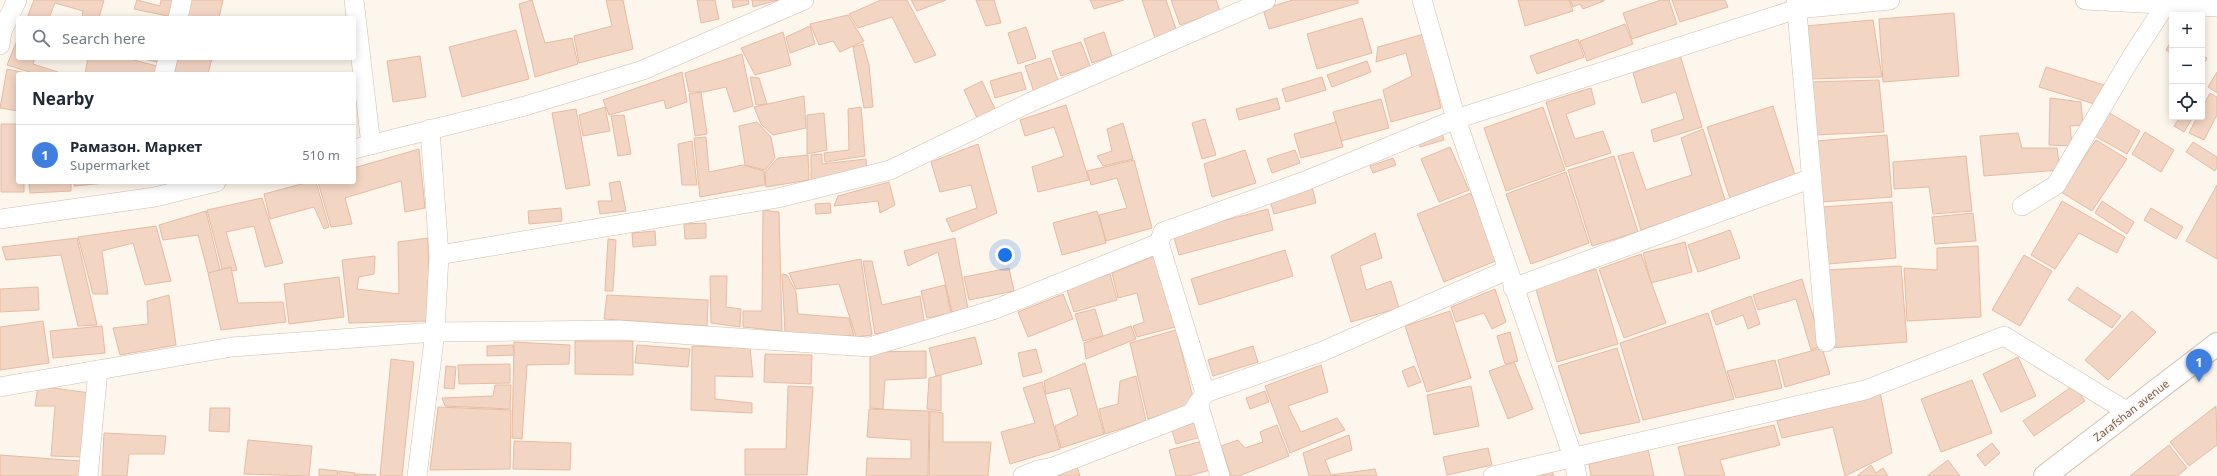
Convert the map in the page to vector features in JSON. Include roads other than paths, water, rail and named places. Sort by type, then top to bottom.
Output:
[{"type":"main road","name":"Zarafshan avenue","points":[[2045,476],[2217,344]]},
{"type":"street","points":[[0,45],[2,31],[17,0]]},
{"type":"street","points":[[178,16],[182,0]]},
{"type":"street","points":[[354,0],[355,16]]},
{"type":"street","points":[[356,33],[363,147],[525,106],[644,70],[804,0]]},
{"type":"street","points":[[439,255],[778,198],[890,170],[1031,102],[1266,0]]},
{"type":"street","points":[[1422,0],[1456,119],[1572,457],[1577,476]]},
{"type":"street","points":[[1220,476],[1202,398],[1160,243],[1163,232],[1305,181],[1456,119],[1797,5],[1890,0]]},
{"type":"street","points":[[2085,0],[2217,7]]},
{"type":"street","points":[[2022,206],[2056,185],[2131,58],[2166,4]]},
{"type":"street","points":[[1797,5],[1826,342]]},
{"type":"street","points":[[164,72],[168,60]]},
{"type":"street","points":[[417,476],[435,332],[439,255],[430,129]]},
{"type":"street","points":[[1023,476],[1038,470],[1053,467],[1192,413],[1202,398],[1510,279],[1812,178]]},
{"type":"street","points":[[0,219],[155,189],[199,184]]},
{"type":"street","points":[[0,387],[232,347],[435,332],[619,330],[869,347],[993,310],[1160,243]]},
{"type":"street","points":[[1493,476],[1865,390],[2004,336],[2128,412]]},
{"type":"street","points":[[88,476],[98,370]]},
{"type":"place","name":"Рамазон. Маркет","points":[[2199,382]]}]
